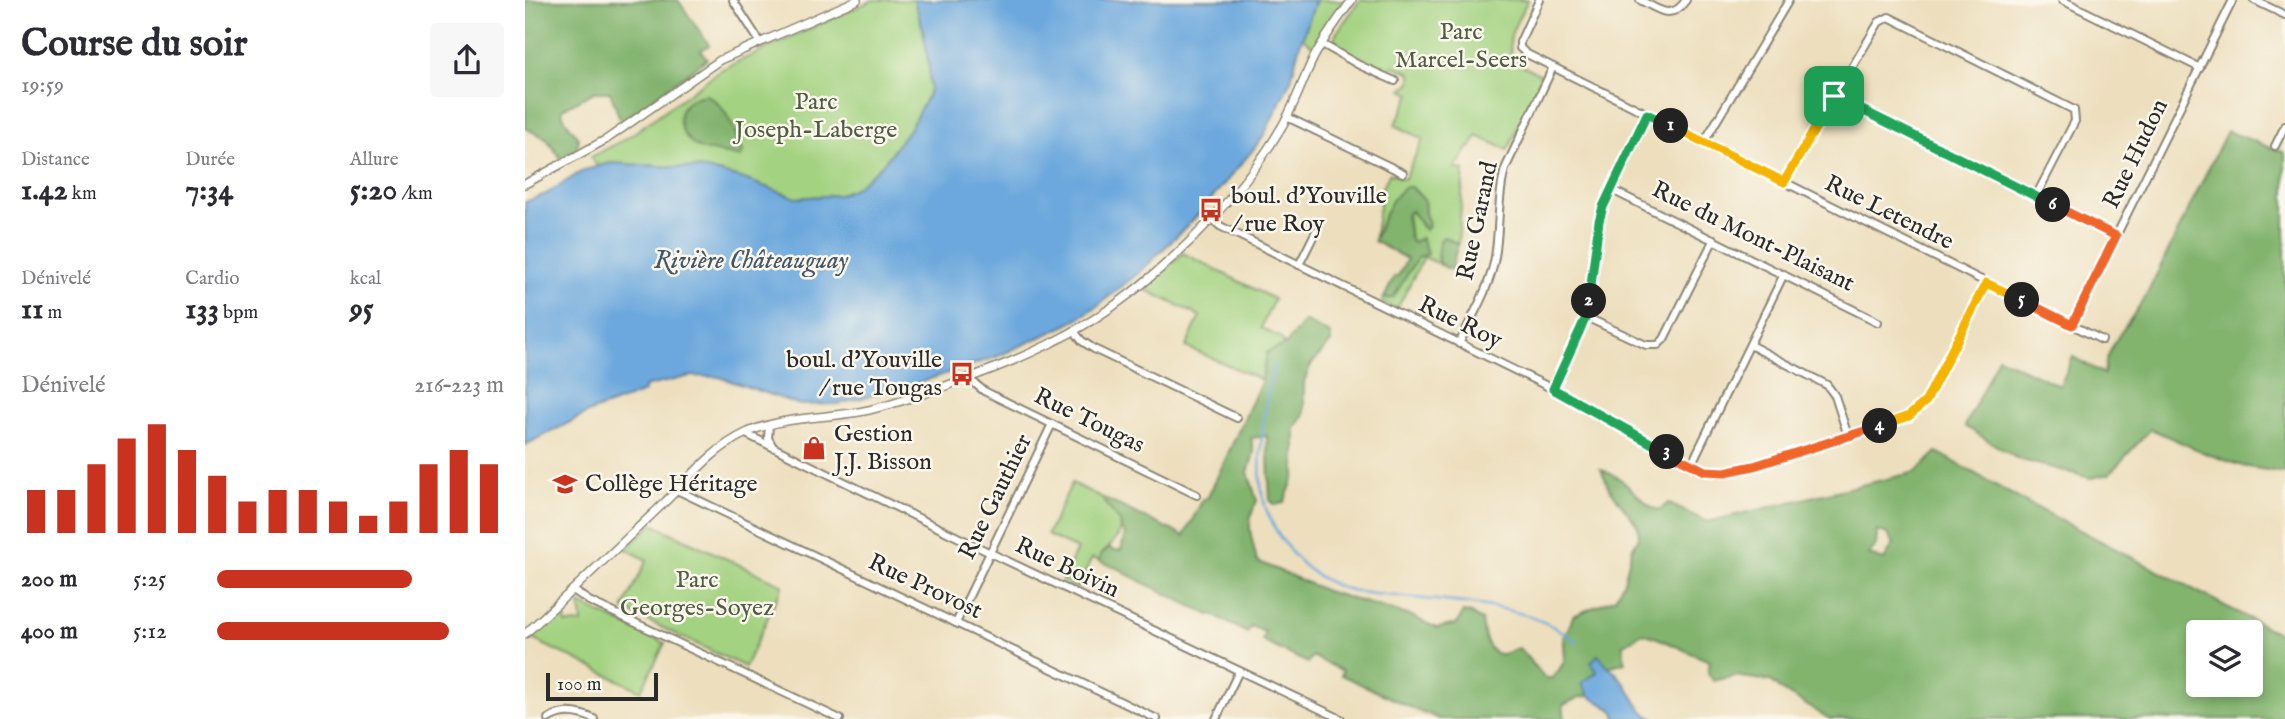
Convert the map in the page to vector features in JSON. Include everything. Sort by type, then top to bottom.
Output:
[{"type":"street","points":[[733,0],[760,42]]},
{"type":"street","points":[[525,634],[710,457],[746,434],[769,425],[866,411],[908,400],[968,378],[1025,356],[1074,331],[1142,284],[1211,218],[1258,163],[1287,117],[1322,44],[1352,0]]},
{"type":"street","name":"Rue Letendre","points":[[1539,0],[1521,39],[1520,46],[1524,52],[2102,340]]},
{"type":"street","points":[[1640,0],[1669,13],[1677,11],[1686,0]]},
{"type":"street","points":[[1704,142],[1789,0]]},
{"type":"street","points":[[2062,0],[2200,68]]},
{"type":"street","name":"Rue Hudon","points":[[2072,325],[2233,0]]},
{"type":"street","points":[[2254,0],[2285,15]]},
{"type":"street","points":[[525,184],[607,139],[720,60],[853,1]]},
{"type":"street","points":[[1784,182],[1879,22],[1884,18],[1892,18],[2074,110],[2075,121],[2036,196]]},
{"type":"street","points":[[1322,44],[1395,81]]},
{"type":"street","name":"Rue Garand","points":[[1459,344],[1493,267],[1505,169],[1553,67]]},
{"type":"street","points":[[1834,96],[2116,236]]},
{"type":"street","points":[[1553,389],[1586,317],[1599,221],[1610,189],[1647,114]]},
{"type":"street","points":[[1287,117],[1403,173]]},
{"type":"street","points":[[2276,146],[2285,126]]},
{"type":"street","name":"Rue du Mont-Plaisant","points":[[1610,189],[1878,322]]},
{"type":"street","name":"Rue Roy","points":[[1211,218],[1220,226],[1553,389],[1691,465],[1711,472],[1734,471],[1849,436],[1904,418],[1923,406],[1986,283]]},
{"type":"street","points":[[1299,265],[1316,232]]},
{"type":"street","points":[[1586,317],[1646,345],[1658,345],[1664,339],[1714,239]]},
{"type":"street","points":[[1691,465],[1784,274]]},
{"type":"street","points":[[1074,331],[1094,349],[1237,418]]},
{"type":"street","points":[[1750,345],[1828,385],[1835,396],[1849,436]]},
{"type":"street","name":"Rue Tougas","points":[[968,378],[983,391],[1197,495]]},
{"type":"street","name":"Rue Gauthier","points":[[956,623],[1052,424]]},
{"type":"street","points":[[769,425],[769,440],[778,450]]},
{"type":"street","name":"Rue Boivin","points":[[746,434],[1341,719]]},
{"type":"street","name":"Rue Provost","points":[[677,490],[1152,718]]},
{"type":"street","points":[[573,590],[589,601],[840,719]]},
{"type":"street","points":[[1216,719],[1239,671]]},
{"type":"street","points":[[548,719],[571,712],[594,719]]},
{"type":"green space","points":[[525,0],[678,0],[709,45],[701,50],[707,59],[621,122],[610,92],[594,92],[562,109],[567,123],[576,134],[578,146],[562,160],[546,138],[525,128]]},
{"type":"green space","name":"Parc Joseph-Laberge","points":[[873,0],[914,0],[923,29],[930,89],[910,128],[882,165],[855,188],[838,195],[796,198],[744,179],[706,169],[611,163],[597,166],[591,157],[627,138],[722,69]]},
{"type":"green space","name":"Parc Marcel-Seers","points":[[1316,0],[1345,0],[1314,47],[1303,38]]},
{"type":"green space","name":"Parc Marcel-Seers","points":[[1360,0],[1528,0],[1512,32],[1510,49],[1519,63],[1540,74],[1541,78],[1508,150],[1477,136],[1455,169],[1464,170],[1458,244],[1449,239],[1437,256],[1439,264],[1424,257],[1397,309],[1382,302],[1384,298],[1389,299],[1418,257],[1428,254],[1421,238],[1413,242],[1410,239],[1407,212],[1414,213],[1422,227],[1429,227],[1424,200],[1412,187],[1405,189],[1393,200],[1374,241],[1382,187],[1390,173],[1405,178],[1423,139],[1395,125],[1411,94],[1402,90],[1411,82],[1411,73],[1394,66],[1383,73],[1341,50],[1335,41],[1335,35]]},
{"type":"green space","points":[[706,95],[719,105],[729,119],[743,151],[741,157],[699,148],[684,134],[680,117],[682,110],[686,103]]},
{"type":"green space","points":[[2227,131],[2285,153],[2285,473],[2242,466],[2151,429],[2109,474],[2091,478],[2018,459],[1965,426],[1998,357],[2060,386],[2073,357],[2104,374],[2109,352],[2146,295]]},
{"type":"green space","points":[[1406,187],[1411,187],[1424,200],[1429,223],[1425,230],[1411,211],[1406,215],[1410,239],[1413,242],[1421,238],[1428,254],[1418,257],[1393,298],[1384,298],[1407,259],[1374,241],[1390,204]]},
{"type":"green space","points":[[1444,237],[1458,244],[1451,270],[1439,264],[1438,248]]},
{"type":"green space","points":[[1183,253],[1274,299],[1261,328],[1281,338],[1285,345],[1264,365],[1262,380],[1186,347],[1200,316],[1144,289]]},
{"type":"green space","points":[[1304,321],[1330,334],[1331,342],[1310,366],[1304,382],[1304,415],[1295,428],[1295,475],[1284,503],[1275,505],[1270,500],[1267,436],[1251,438],[1254,453],[1248,472],[1257,501],[1251,517],[1250,531],[1257,561],[1326,591],[1411,616],[1437,628],[1457,624],[1463,612],[1472,614],[1482,621],[1487,642],[1493,651],[1502,654],[1519,648],[1545,678],[1552,678],[1563,664],[1563,638],[1573,616],[1615,598],[1624,581],[1632,549],[1639,537],[1638,526],[1609,488],[1601,469],[1619,478],[1652,508],[1660,510],[1668,503],[1707,522],[1916,472],[1937,452],[2020,499],[2252,620],[2186,620],[2186,697],[2263,697],[2263,626],[2285,637],[2285,719],[1830,719],[1784,692],[1771,681],[1734,676],[1714,681],[1708,674],[1710,661],[1643,633],[1623,645],[1625,662],[1608,667],[1598,655],[1592,662],[1597,672],[1582,683],[1589,696],[1563,705],[1565,719],[1439,719],[1425,714],[1341,675],[1343,671],[1312,656],[1308,663],[1262,641],[1265,632],[1251,626],[1247,633],[1099,561],[1102,553],[1110,548],[1121,550],[1125,534],[1103,498],[1184,536],[1202,501],[1208,497],[1262,380],[1267,352],[1285,345]],"holes":[[[1877,531],[1886,533],[1894,543],[1884,560],[1869,555],[1876,546]]]},
{"type":"green space","points":[[1072,483],[1103,498],[1120,521],[1121,527],[1099,561],[1092,558],[1077,589],[1062,581],[1077,549],[1047,535]]},
{"type":"green space","name":"Parc Georges-Soyez","points":[[652,524],[783,585],[745,667],[623,609],[647,560],[626,549]]},
{"type":"green space","name":"Parc Georges-Soyez","points":[[580,604],[665,643],[641,691],[530,638],[564,606],[566,624],[582,623]]},
{"type":"water","name":"Rivière Châteauguay","points":[[914,0],[1316,0],[1299,47],[1291,80],[1264,135],[1253,150],[1195,218],[1141,271],[1097,306],[1069,324],[996,357],[912,385],[839,404],[800,405],[719,377],[691,376],[644,387],[644,392],[590,412],[525,445],[525,202],[546,194],[584,170],[611,163],[706,169],[744,179],[796,198],[838,195],[855,188],[882,165],[910,128],[930,89],[923,29]]},
{"type":"water","points":[[1598,655],[1622,680],[1644,712],[1655,719],[1616,719],[1614,711],[1589,696],[1582,683],[1597,672],[1591,662]]},
{"type":"waterway","points":[[1274,365],[1263,427],[1261,488],[1276,530],[1300,562],[1333,584],[1348,589],[1371,594],[1467,603],[1515,612],[1559,629],[1578,643]]},
{"type":"place","name":"boul. d'Youville / rue Roy","points":[[1211,210]]},
{"type":"place","name":"boul. d'Youville / rue Tougas","points":[[962,374]]},
{"type":"place","name":"Gestion J.J. Bisson","points":[[814,448]]},
{"type":"place","name":"Collège Héritage","points":[[565,484]]},
{"type":"route","points":[[1834,96],[2116,236],[2072,325],[1986,283],[1934,388],[1923,406],[1914,413],[1734,471],[1711,472],[1697,468],[1553,389],[1586,317],[1595,245],[1603,207],[1647,114],[1784,182],[1834,96]]}]
